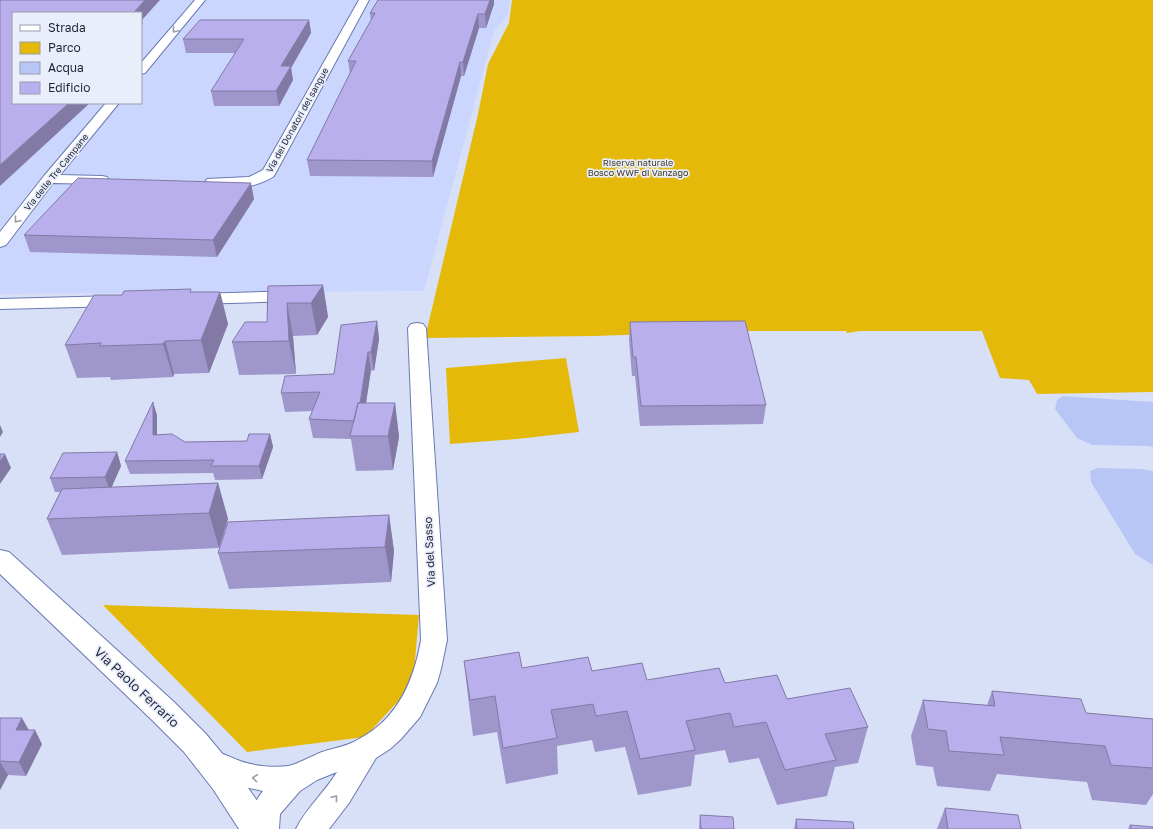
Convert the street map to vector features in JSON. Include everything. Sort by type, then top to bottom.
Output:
[{"type":"street","points":[[142,69],[200,0]]},
{"type":"street","name":"Via dei Donatori del sangue","points":[[196,182],[247,182],[256,180],[269,172],[364,0]]},
{"type":"street","name":"Via delle Tre Campane","points":[[0,242],[49,179],[112,104]]},
{"type":"street","points":[[49,179],[117,181]]},
{"type":"street","points":[[182,299],[309,296]]},
{"type":"street","points":[[0,304],[135,300]]},
{"type":"street","name":"Via del Sasso","points":[[253,827],[264,818],[268,806],[294,780],[328,762],[366,750],[380,742],[402,722],[415,702],[425,681],[431,662],[434,640],[417,328]]},
{"type":"street","name":"Via Paolo Ferrario","points":[[0,559],[163,711],[209,760],[253,827]]},
{"type":"street","name":"Via del Sasso","points":[[311,829],[339,794],[366,750]]},
{"type":"street","points":[[209,760],[232,772],[250,778],[294,780]]},
{"type":"shaded area","points":[[0,0],[510,0],[508,15],[494,31],[424,291],[0,294]]},
{"type":"green space","name":"Riserva naturale Bosco WWF di Vanzago","points":[[512,0],[1153,0],[1153,392],[1037,394],[1029,380],[1000,378],[982,331],[860,331],[847,333],[846,331],[740,331],[595,336],[425,338],[478,114],[488,64],[509,23]]},
{"type":"green space","points":[[566,358],[579,432],[517,439],[450,444],[446,368]]},
{"type":"green space","points":[[103,605],[419,615],[414,672],[402,697],[365,737],[247,752]]},
{"type":"water","points":[[1063,396],[1153,402],[1153,447],[1092,445],[1077,438],[1055,409],[1057,400]]},
{"type":"water","points":[[1098,468],[1142,469],[1153,471],[1153,565],[1135,554],[1091,482],[1090,471]]},
{"type":"building","points":[[0,0],[145,0],[135,11],[140,11],[139,12],[12,12],[12,104],[68,104],[0,165]]},
{"type":"building","points":[[378,0],[490,0],[485,14],[478,14],[463,62],[460,62],[432,161],[307,160],[356,61],[348,61],[375,13],[370,13]]},
{"type":"building","points":[[200,20],[309,20],[281,66],[291,66],[276,91],[211,91],[244,39],[183,39]]},
{"type":"building","points":[[78,178],[251,183],[213,240],[24,235]]},
{"type":"building","points":[[323,285],[311,303],[287,303],[289,341],[232,342],[245,322],[267,322],[268,286]]},
{"type":"building","points":[[191,289],[190,292],[220,292],[201,340],[165,341],[163,344],[100,346],[101,343],[65,345],[94,295],[122,295],[124,291]]},
{"type":"building","points":[[377,321],[371,352],[368,352],[360,403],[358,403],[354,421],[309,419],[320,392],[281,393],[285,376],[334,374],[341,325]]},
{"type":"building","points":[[745,321],[766,405],[641,406],[636,357],[633,357],[630,322]]},
{"type":"building","points":[[153,402],[153,435],[172,434],[185,442],[247,441],[249,434],[270,434],[259,466],[211,466],[214,460],[125,461]]},
{"type":"building","points":[[358,403],[395,403],[388,436],[350,436]]},
{"type":"building","points":[[117,452],[105,477],[50,478],[63,453]]},
{"type":"building","points":[[0,454],[5,454],[0,462]]},
{"type":"building","points":[[218,483],[209,513],[47,519],[62,489]]},
{"type":"building","points":[[389,515],[385,547],[218,553],[228,522]]},
{"type":"building","points":[[519,652],[522,668],[588,657],[592,671],[642,663],[647,680],[719,668],[725,683],[777,675],[787,699],[850,688],[868,727],[825,734],[836,760],[785,770],[766,722],[734,727],[730,713],[686,721],[695,750],[640,759],[627,711],[596,716],[593,704],[551,710],[557,738],[503,748],[495,696],[470,700],[464,661]]},
{"type":"building","points":[[992,691],[1081,699],[1086,713],[1153,719],[1153,768],[1111,765],[1105,746],[1000,737],[1004,755],[949,751],[946,731],[928,729],[923,700],[995,706]]},
{"type":"building","points":[[0,718],[22,718],[16,730],[35,730],[19,762],[0,761]]},
{"type":"building","points":[[945,808],[1018,815],[1021,829],[948,829]]},
{"type":"building","points":[[700,815],[733,817],[734,829],[701,829]]},
{"type":"building","points":[[796,819],[853,822],[854,829],[797,829]]},
{"type":"building","points":[[1130,825],[1153,827],[1153,829],[1132,829]]}]
